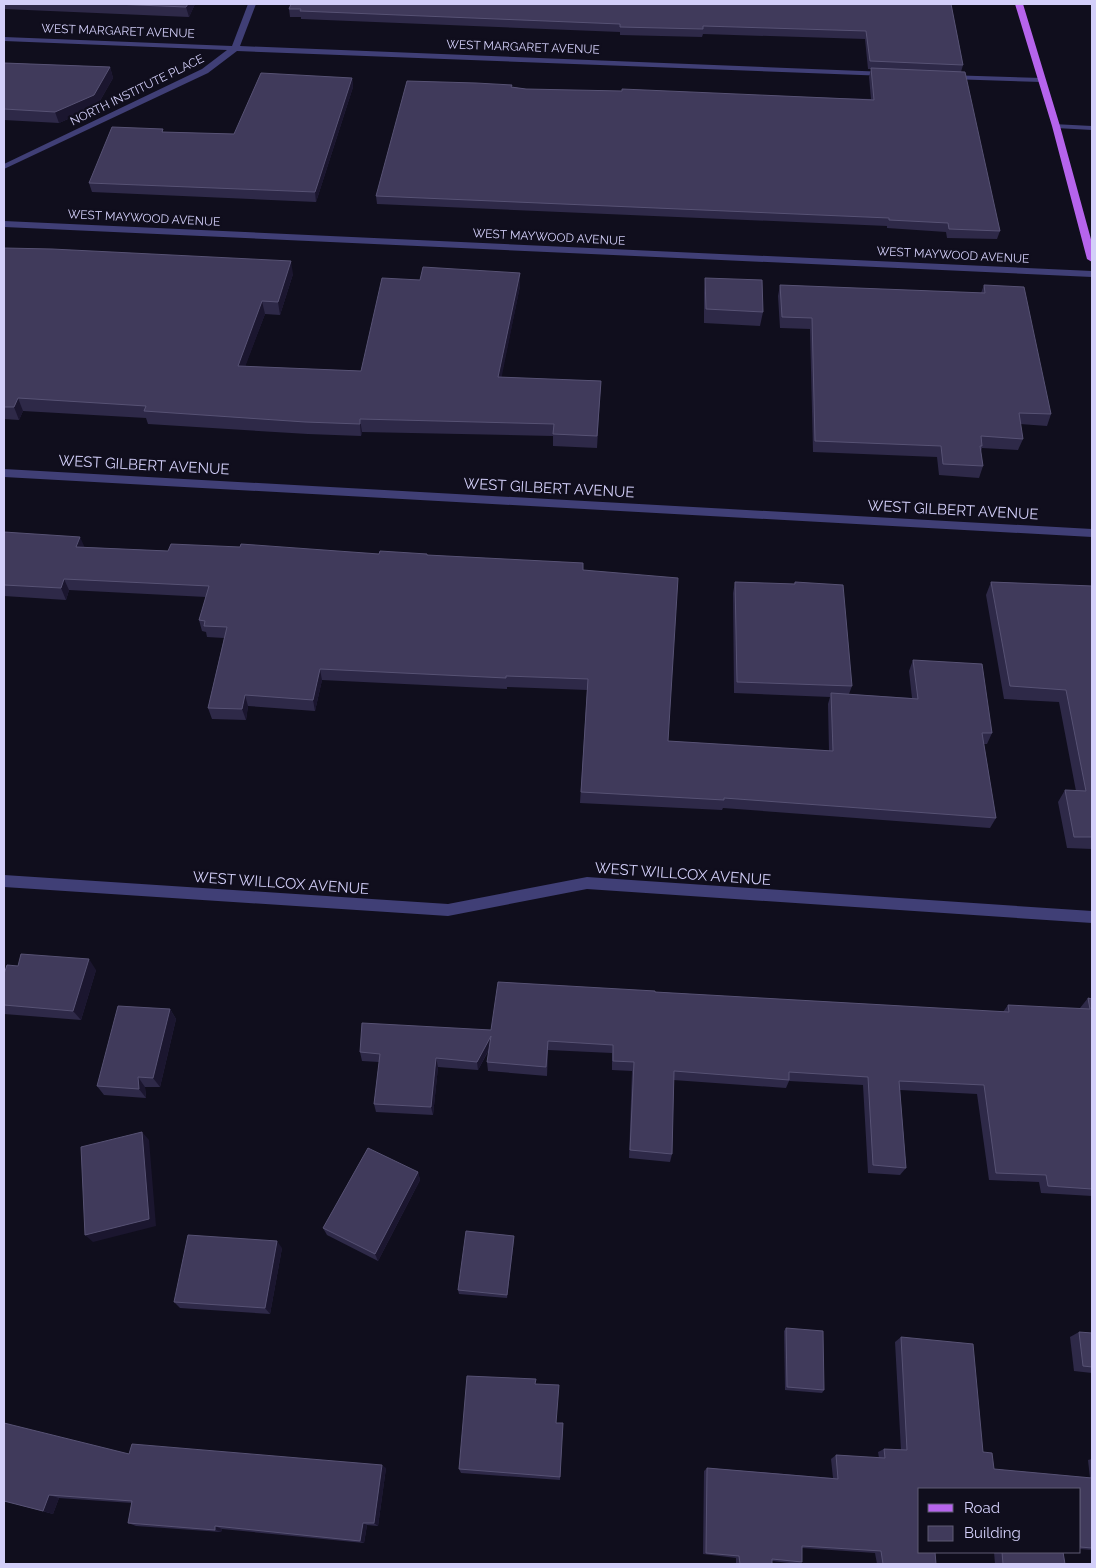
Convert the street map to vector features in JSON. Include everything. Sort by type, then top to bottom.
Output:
[{"type":"main road","points":[[1019,4],[1090,242],[1092,259]]},
{"type":"street","points":[[235,48],[252,4]]},
{"type":"street","name":"WEST MARGARET AVENUE","points":[[4,39],[892,74]]},
{"type":"street","name":"NORTH INSTITUTE PLACE","points":[[4,167],[205,71],[235,48]]},
{"type":"street","points":[[942,76],[1042,80]]},
{"type":"street","points":[[1056,126],[1092,128]]},
{"type":"street","name":"WEST MAYWOOD AVENUE","points":[[4,224],[1092,274]]},
{"type":"street","name":"WEST GILBERT AVENUE","points":[[4,473],[1092,533]]},
{"type":"street","name":"WEST WILLCOX AVENUE","points":[[4,882],[448,910],[587,883],[1092,917]]},
{"type":"building","points":[[114,4],[188,4],[186,7]]},
{"type":"building","points":[[291,4],[951,4],[963,65],[870,61],[866,31],[703,26],[703,29],[620,27],[620,24],[300,11],[301,9],[289,9]]},
{"type":"building","points":[[4,63],[110,67],[94,95],[55,112],[4,109]]},
{"type":"building","points":[[871,68],[965,72],[1000,231],[949,229],[948,223],[889,220],[889,218],[376,196],[407,81],[512,85],[511,87],[526,89],[622,91],[622,89],[874,100]]},
{"type":"building","points":[[261,73],[352,78],[315,192],[89,183],[112,127],[163,129],[162,132],[234,134]]},
{"type":"building","points":[[4,248],[291,261],[278,302],[262,301],[238,366],[361,371],[382,278],[420,280],[423,267],[520,273],[498,377],[601,381],[597,436],[553,434],[554,424],[360,419],[360,424],[305,422],[144,411],[146,406],[18,398],[14,407],[4,407]]},
{"type":"building","points":[[705,278],[762,280],[763,312],[706,309]]},
{"type":"building","points":[[780,285],[985,293],[984,285],[1024,287],[1051,414],[1019,413],[1023,439],[981,436],[982,446],[980,446],[983,466],[943,464],[941,446],[815,441],[812,318],[782,317]]},
{"type":"building","points":[[4,532],[80,537],[76,547],[168,551],[171,544],[240,547],[241,544],[379,554],[380,551],[583,563],[583,570],[678,578],[668,741],[833,751],[831,693],[918,699],[913,660],[982,664],[992,733],[982,733],[996,818],[724,798],[724,800],[581,792],[588,679],[506,676],[506,678],[320,669],[313,700],[245,695],[242,709],[208,708],[227,627],[204,626],[205,621],[199,620],[209,586],[64,579],[61,588],[4,585]]},
{"type":"building","points":[[735,582],[795,584],[795,582],[843,585],[852,686],[737,682]]},
{"type":"building","points":[[991,582],[1092,586],[1092,837],[1074,837],[1065,790],[1086,791],[1066,690],[1010,686]]},
{"type":"building","points":[[21,954],[89,959],[73,1011],[4,1005],[4,974],[7,965],[18,966]]},
{"type":"building","points":[[498,982],[1009,1012],[1008,1005],[1090,1009],[1088,998],[1092,999],[1092,1189],[1048,1186],[1046,1175],[996,1173],[984,1085],[899,1081],[906,1168],[873,1165],[868,1077],[789,1072],[789,1080],[674,1071],[672,1154],[630,1150],[634,1062],[613,1061],[613,1045],[548,1041],[546,1067],[487,1062],[491,1036],[477,1062],[436,1058],[431,1107],[374,1104],[380,1054],[360,1052],[362,1023],[491,1030]]},
{"type":"building","points":[[118,1006],[170,1009],[153,1078],[138,1077],[139,1089],[97,1086]]},
{"type":"building","points":[[142,1132],[149,1219],[85,1235],[81,1147]]},
{"type":"building","points":[[368,1148],[418,1172],[375,1254],[323,1228]]},
{"type":"building","points":[[466,1231],[514,1236],[507,1295],[458,1290]]},
{"type":"building","points":[[188,1235],[277,1241],[265,1308],[174,1302]]},
{"type":"building","points":[[786,1328],[823,1331],[824,1390],[787,1387]]},
{"type":"building","points":[[1079,1332],[1092,1333],[1092,1367],[1083,1366]]},
{"type":"building","points":[[901,1337],[973,1344],[983,1452],[992,1453],[994,1469],[1092,1478],[1092,1548],[1081,1547],[1081,1488],[918,1488],[918,1553],[935,1553],[936,1564],[883,1564],[881,1551],[802,1546],[802,1562],[772,1559],[772,1564],[740,1564],[739,1556],[706,1553],[707,1468],[838,1479],[836,1455],[885,1458],[884,1449],[907,1450]]},
{"type":"building","points":[[467,1376],[536,1379],[535,1384],[559,1385],[556,1423],[563,1423],[560,1477],[459,1469]]},
{"type":"building","points":[[4,1423],[129,1454],[132,1444],[382,1465],[374,1523],[363,1523],[360,1541],[215,1526],[215,1530],[128,1523],[132,1501],[49,1495],[43,1511],[4,1501]]},
{"type":"building","points":[[1002,1553],[1063,1553],[1065,1564],[1003,1564]]}]
